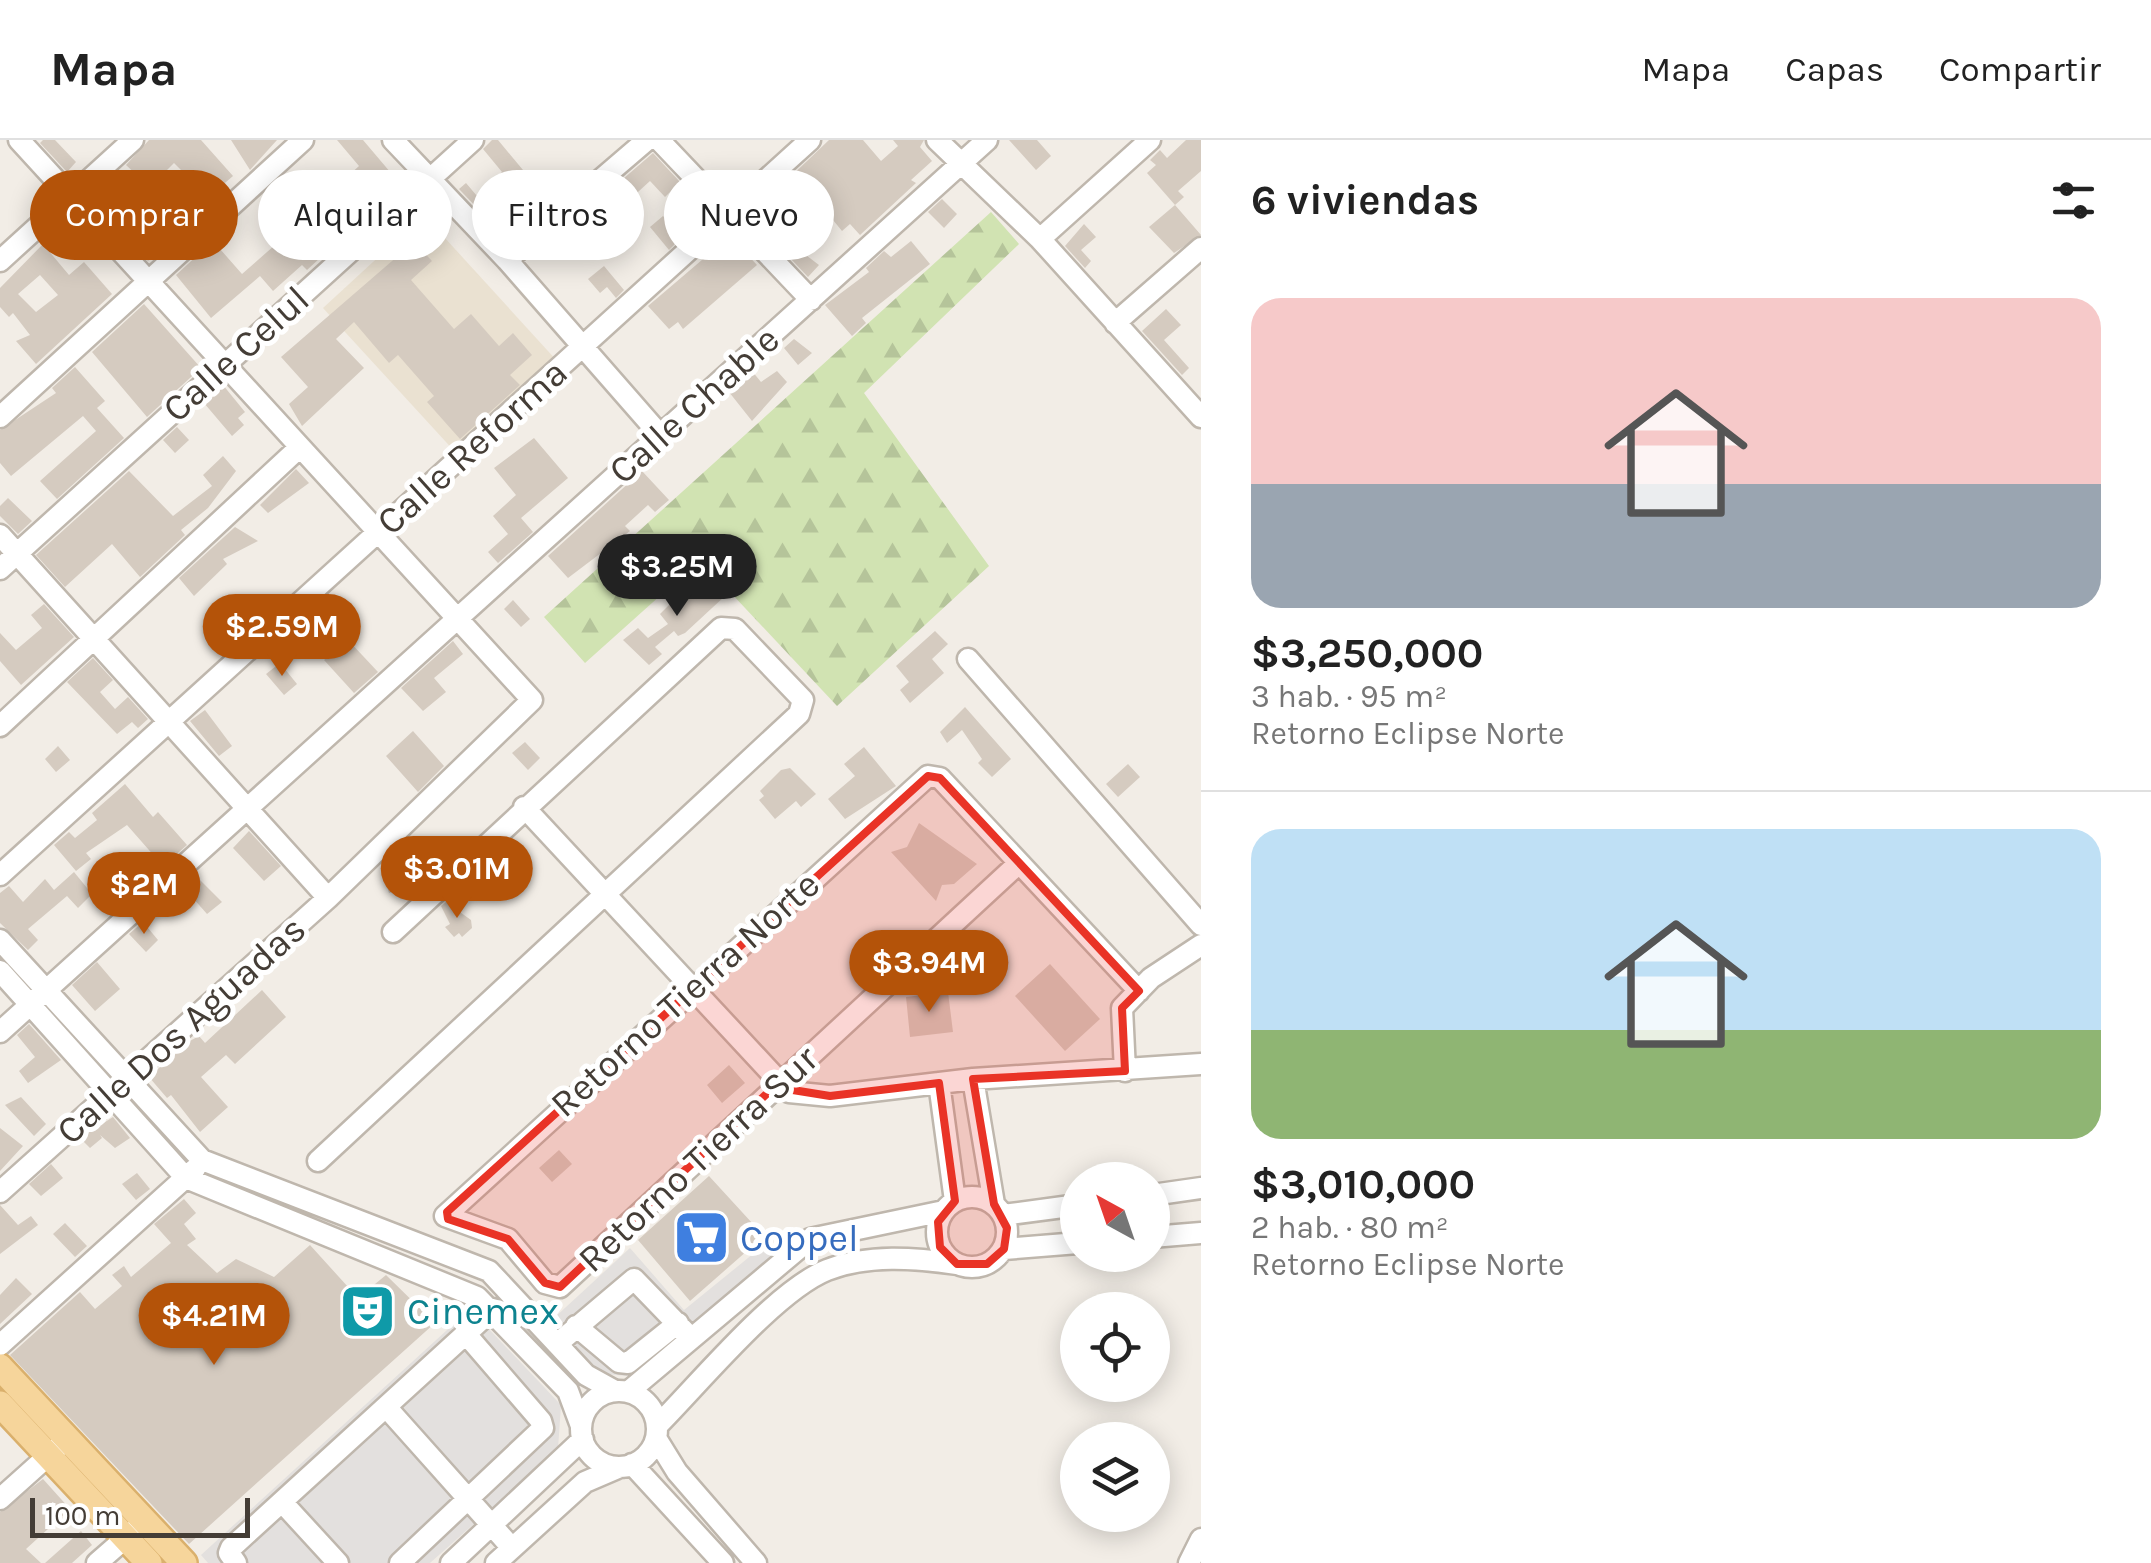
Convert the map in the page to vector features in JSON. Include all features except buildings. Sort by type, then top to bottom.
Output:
[{"type":"main road","points":[[0,1366],[125,1538],[148,1563]]},
{"type":"main road","points":[[0,1404],[58,1447],[146,1522],[184,1563]]},
{"type":"street","points":[[19,140],[46,170]]},
{"type":"street","points":[[100,170],[133,140]]},
{"type":"street","points":[[0,417],[303,140]]},
{"type":"street","points":[[394,140],[420,170]]},
{"type":"street","name":"Calle Celul","points":[[439,170],[473,140]]},
{"type":"street","points":[[612,170],[647,140]]},
{"type":"street","points":[[659,140],[688,170]]},
{"type":"street","name":"Calle Reforma","points":[[777,170],[810,140]]},
{"type":"street","points":[[937,140],[1040,240],[1200,413]]},
{"type":"street","name":"Calle Chable","points":[[0,1032],[987,140]]},
{"type":"street","points":[[1040,240],[1150,140]]},
{"type":"street","points":[[452,204],[472,225]]},
{"type":"street","points":[[0,261],[30,234]]},
{"type":"street","points":[[1115,323],[1201,248]]},
{"type":"street","points":[[130,260],[458,617]]},
{"type":"street","name":"Calle Celul","points":[[0,570],[340,260]]},
{"type":"street","points":[[507,260],[661,436]]},
{"type":"street","name":"Calle Reforma","points":[[0,874],[678,260]]},
{"type":"street","points":[[774,260],[811,300]]},
{"type":"street","points":[[0,726],[300,447]]},
{"type":"street","points":[[0,535],[328,898]]},
{"type":"street","name":"Calle Dos Aguadas","points":[[0,1192],[328,898],[532,700],[458,617]]},
{"type":"street","points":[[318,1161],[804,707],[802,700],[727,626],[393,932]]},
{"type":"street","points":[[968,658],[1201,926]]},
{"type":"street","name":"Retorno Tierra Norte","points":[[552,1288],[508,1240],[445,1216],[928,776],[940,778],[1019,863]]},
{"type":"street","points":[[524,808],[780,1082],[801,1096],[1201,1064]]},
{"type":"street","points":[[1019,863],[1139,991]]},
{"type":"street","name":"Retorno Tierra Sur","points":[[552,1288],[560,1287],[1019,863]]},
{"type":"street","points":[[0,940],[108,1093],[186,1178],[478,1297],[568,1391],[596,1460],[626,1465],[723,1563]]},
{"type":"street","points":[[1125,1070],[1122,1008],[1201,944]]},
{"type":"street","points":[[0,971],[37,997],[126,1077],[202,1160],[488,1271],[586,1375],[648,1404],[656,1432],[676,1472],[756,1563]]},
{"type":"street","points":[[973,1080],[998,1209],[1007,1228],[1004,1250]]},
{"type":"street","points":[[939,1083],[950,1206],[938,1222],[940,1247],[958,1264]]},
{"type":"street","points":[[0,1345],[202,1160]]},
{"type":"street","points":[[1170,1192],[1201,1188]]},
{"type":"street","points":[[576,1326],[619,1362],[628,1363],[685,1331],[810,1239],[950,1206],[968,1197],[998,1209],[1060,1205]]},
{"type":"street","points":[[1170,1237],[1201,1234]]},
{"type":"street","points":[[386,1408],[492,1525],[504,1556],[585,1482],[643,1458],[656,1432],[788,1294],[826,1270],[873,1260],[987,1264],[1004,1250],[1060,1245]]},
{"type":"street","points":[[556,1344],[634,1279],[685,1331]]},
{"type":"street","points":[[236,1563],[229,1553],[232,1548],[493,1309]]},
{"type":"street","points":[[451,1563],[582,1433],[596,1399],[622,1392],[685,1331]]},
{"type":"street","points":[[400,1563],[543,1428],[542,1421],[465,1333]]},
{"type":"street","points":[[0,1499],[58,1447]]},
{"type":"street","points":[[282,1502],[338,1563]]},
{"type":"street","points":[[97,1563],[146,1522]]},
{"type":"street","points":[[1187,1562],[1201,1540]]},
{"type":"highlighted area","points":[[928,776],[940,778],[1139,991],[1122,1008],[1125,1071],[973,1079],[994,1204],[1007,1228],[1004,1249],[987,1264],[957,1264],[940,1247],[938,1222],[955,1201],[939,1083],[830,1096],[774,1087],[560,1287],[545,1283],[508,1239],[448,1219],[447,1212]]},
{"type":"shaded area","points":[[452,246],[558,362],[457,454],[323,308],[375,260],[452,260]]},
{"type":"shaded area","points":[[764,1245],[772,1256],[699,1324],[627,1376],[606,1374],[584,1358],[553,1319],[630,1248],[684,1310]]},
{"type":"shaded area","points":[[470,1309],[561,1405],[558,1449],[430,1563],[208,1563],[201,1555]]},
{"type":"green space","points":[[991,212],[1019,244],[864,393],[989,566],[837,706],[700,560],[585,663],[544,617]]},
{"type":"place","name":"Coppel","points":[[701,1238]]},
{"type":"place","name":"Cinemex","points":[[368,1311]]}]
